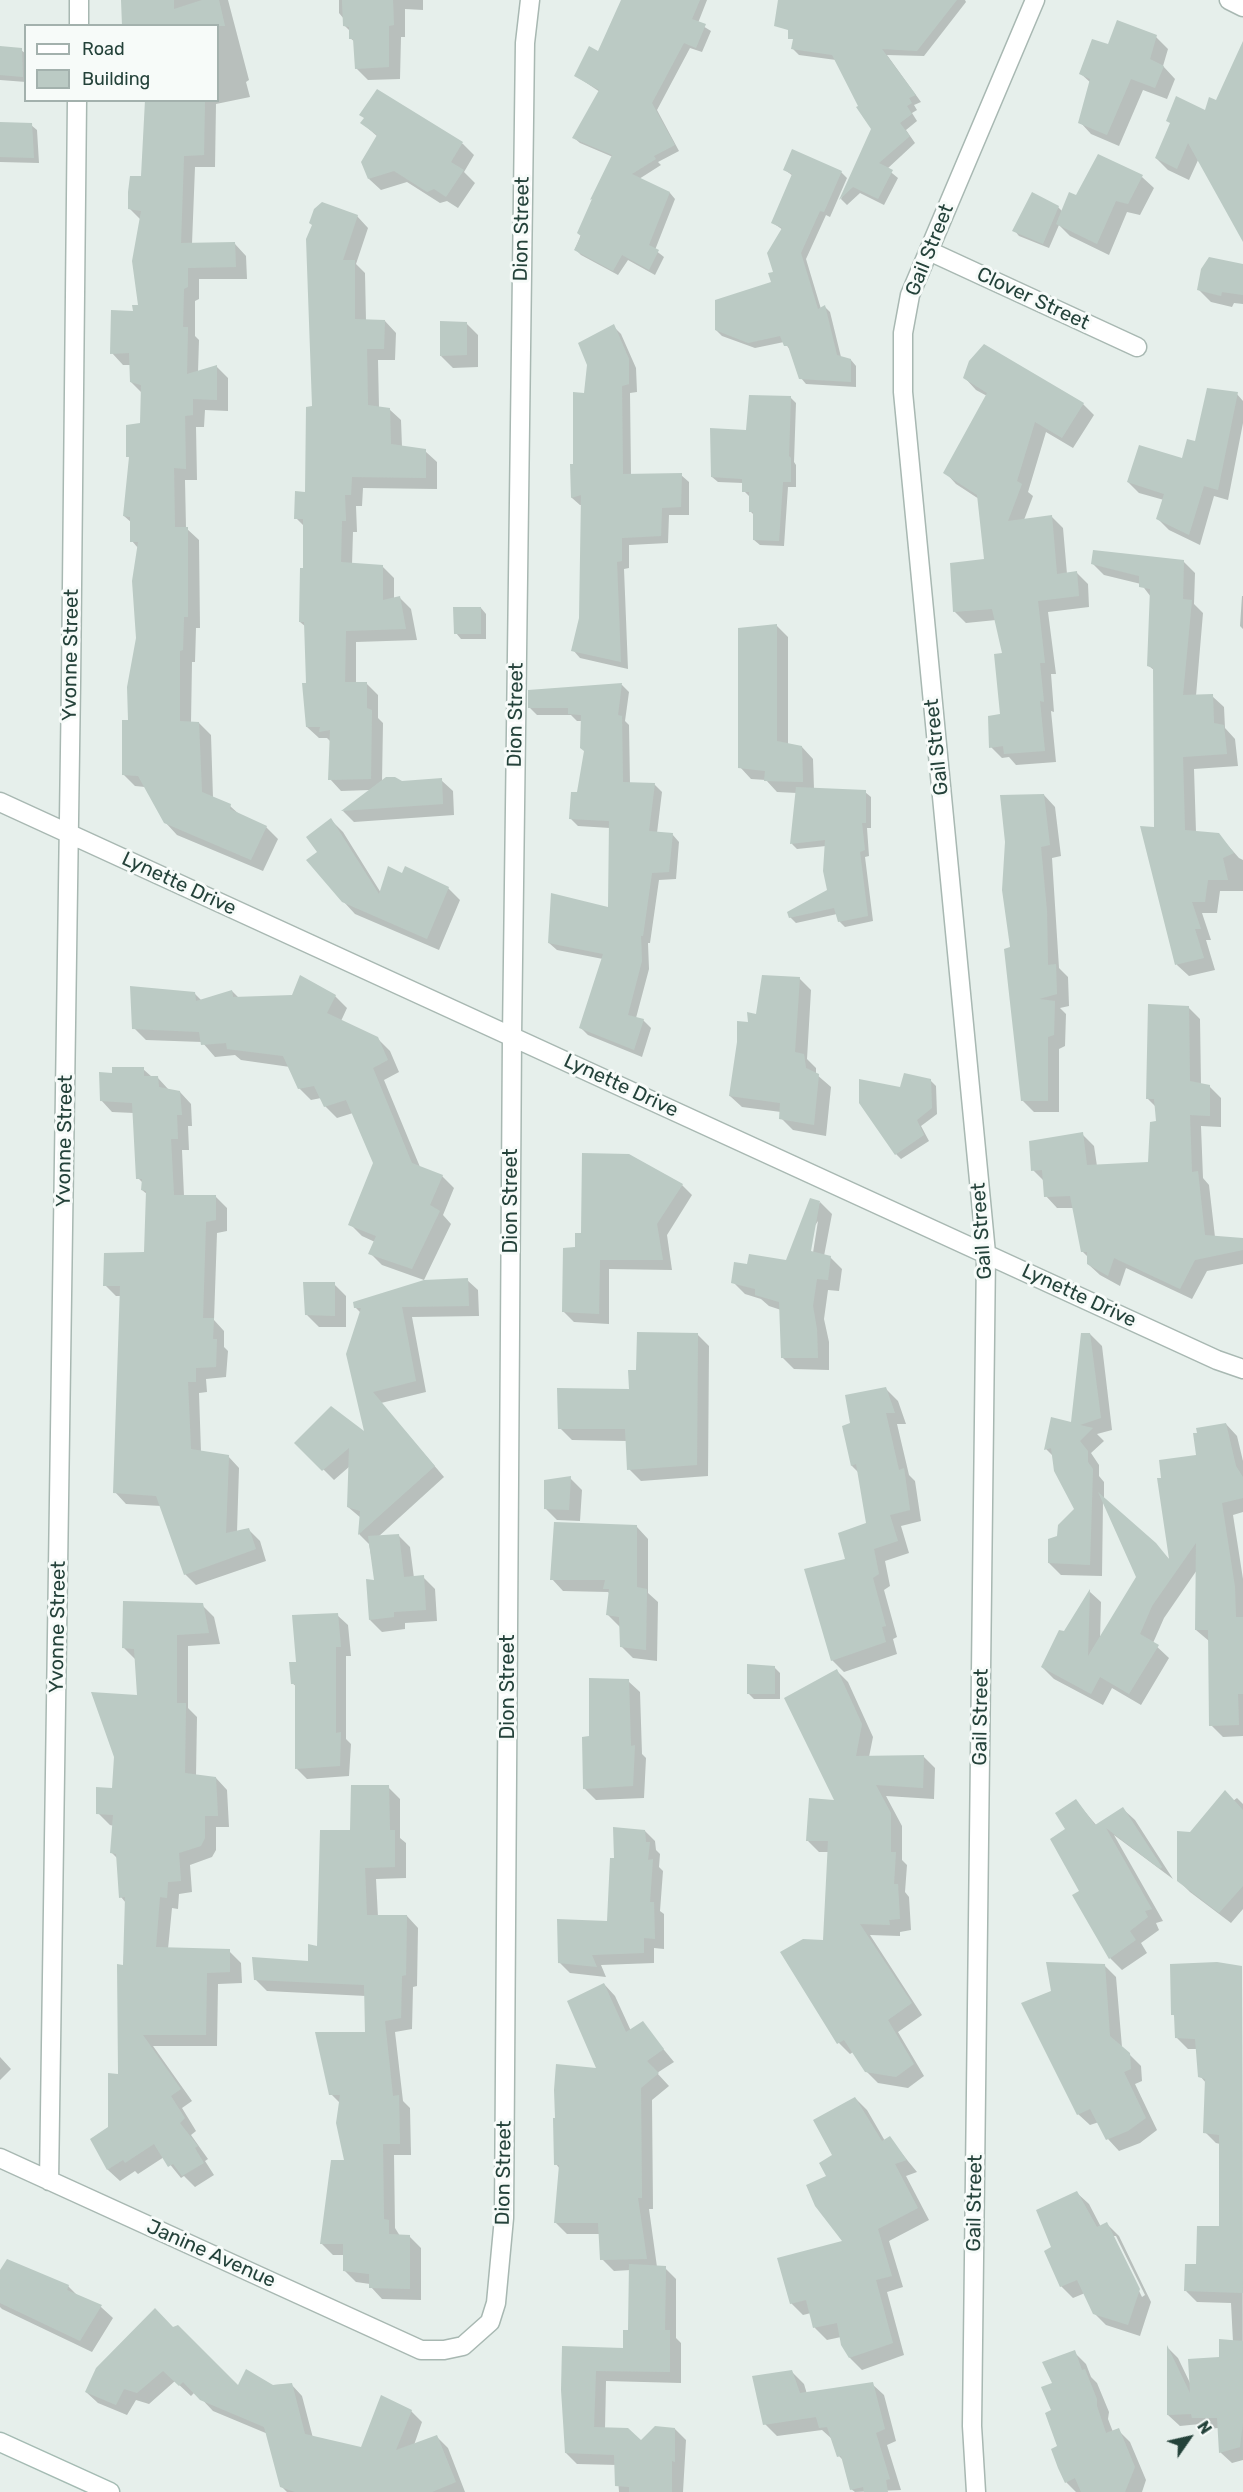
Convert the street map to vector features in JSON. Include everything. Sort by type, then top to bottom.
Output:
[{"type":"street","points":[[79,24],[80,0]]},
{"type":"street","name":"Dion Street","points":[[421,2350],[444,2350],[463,2346],[490,2322],[496,2303],[504,2218],[512,1036],[525,43],[530,0]]},
{"type":"street","name":"Gail Street","points":[[976,2492],[972,2426],[986,1253],[903,392],[903,333],[910,296],[1035,0]]},
{"type":"street","points":[[1229,0],[1243,7]]},
{"type":"street","name":"Yvonne Street","points":[[49,2181],[69,834],[77,102]]},
{"type":"street","name":"Clover Street","points":[[929,251],[1137,347]]},
{"type":"street","name":"Lynette Drive","points":[[0,802],[1217,1360],[1243,1369]]},
{"type":"street","name":"Janine Avenue","points":[[0,2158],[421,2350]]},
{"type":"street","points":[[0,2442],[110,2492]]},
{"type":"building","points":[[121,0],[174,0],[174,9],[202,0],[219,0],[225,26],[219,26],[219,24],[122,24]]},
{"type":"building","points":[[342,0],[393,0],[394,25],[389,26],[389,67],[355,69],[353,39],[349,39],[349,27],[343,26]]},
{"type":"building","points":[[621,0],[700,0],[692,19],[706,24],[696,48],[684,43],[652,103],[675,145],[654,156],[656,159],[632,174],[670,192],[649,245],[659,250],[649,270],[622,255],[613,271],[574,250],[581,236],[577,233],[592,199],[590,200],[612,155],[572,138],[599,90],[574,76],[589,46],[598,51]]},
{"type":"building","points":[[778,0],[957,0],[917,51],[882,49],[916,95],[909,98],[912,103],[907,106],[912,114],[900,123],[910,136],[879,163],[893,170],[878,199],[853,187],[839,200],[871,129],[856,107],[858,106],[832,55],[791,49],[793,39],[788,39],[788,30],[774,26]]},
{"type":"building","points":[[1117,20],[1157,35],[1150,59],[1164,66],[1155,88],[1131,79],[1107,135],[1078,123],[1090,79],[1079,74],[1092,39],[1108,44]]},
{"type":"building","points":[[1243,41],[1243,242],[1188,143],[1177,169],[1155,158],[1170,123],[1166,121],[1176,96],[1205,110],[1209,97],[1216,100]]},
{"type":"building","points":[[0,46],[22,48],[23,77],[0,75]]},
{"type":"building","points":[[377,89],[463,142],[451,162],[464,170],[446,197],[434,189],[427,192],[394,171],[368,179],[361,162],[377,135],[360,123],[364,118],[359,115]]},
{"type":"building","points":[[145,102],[205,102],[204,155],[184,156],[181,243],[235,242],[236,267],[188,268],[188,287],[184,289],[183,327],[188,327],[187,374],[217,365],[217,400],[193,399],[193,415],[185,416],[186,469],[174,468],[175,527],[188,527],[188,617],[184,617],[183,650],[180,651],[180,721],[199,722],[202,792],[231,804],[230,809],[267,826],[251,860],[164,823],[138,776],[122,775],[122,720],[128,720],[127,687],[136,638],[132,581],[138,542],[130,542],[130,517],[123,516],[129,457],[126,457],[126,425],[140,423],[141,385],[130,382],[129,353],[110,354],[111,310],[133,311],[132,305],[138,305],[132,261],[141,211],[128,209],[128,192],[130,176],[141,176]]},
{"type":"building","points":[[0,122],[32,123],[34,158],[0,157]]},
{"type":"building","points":[[792,149],[842,171],[824,212],[820,211],[801,253],[818,309],[825,305],[837,355],[851,359],[851,382],[799,379],[788,346],[784,346],[780,336],[748,343],[715,330],[715,300],[771,282],[768,273],[773,272],[767,253],[782,228],[771,223],[792,174],[783,170]]},
{"type":"building","points":[[1098,154],[1143,175],[1128,204],[1116,201],[1097,244],[1056,224],[1069,192],[1076,195]]},
{"type":"building","points":[[1032,192],[1059,206],[1043,244],[1012,231]]},
{"type":"building","points":[[322,202],[358,215],[343,260],[355,260],[355,319],[385,320],[384,349],[367,349],[368,405],[390,408],[391,444],[426,449],[426,478],[352,477],[351,495],[345,495],[346,521],[342,521],[341,562],[383,565],[383,600],[400,596],[406,629],[346,631],[345,682],[367,682],[367,708],[372,710],[371,779],[328,780],[330,730],[319,732],[320,727],[306,727],[302,683],[306,683],[304,622],[299,622],[300,568],[303,568],[303,519],[294,519],[295,491],[305,492],[306,407],[312,406],[306,239],[312,225],[309,223],[314,209]]},
{"type":"building","points":[[1209,257],[1243,264],[1243,295],[1222,292],[1221,296],[1197,290],[1201,269]]},
{"type":"building","points":[[440,321],[467,322],[467,355],[440,356]]},
{"type":"building","points":[[614,324],[629,359],[629,384],[622,386],[623,474],[682,473],[681,507],[662,508],[661,536],[622,538],[622,561],[617,562],[621,662],[571,651],[579,618],[581,495],[571,498],[573,392],[584,393],[587,365],[578,343]]},
{"type":"building","points":[[984,344],[1084,403],[1062,438],[1035,422],[1017,481],[1022,484],[1008,521],[1052,515],[1057,574],[1077,571],[1079,596],[1038,601],[1045,663],[1040,663],[1044,702],[1040,701],[1045,751],[1004,754],[1003,746],[989,748],[988,716],[1000,714],[994,654],[1002,653],[992,609],[953,612],[950,563],[984,559],[977,495],[943,473],[987,393],[963,378],[969,361]]},
{"type":"building","points":[[1207,388],[1238,392],[1218,490],[1204,486],[1189,535],[1156,519],[1164,494],[1127,482],[1139,445],[1182,458],[1187,439],[1195,441]]},
{"type":"building","points":[[749,395],[791,396],[789,456],[791,458],[791,482],[783,482],[779,541],[753,540],[753,512],[749,512],[749,492],[742,492],[742,479],[711,477],[710,428],[746,430]]},
{"type":"building","points":[[1093,550],[1184,560],[1183,599],[1192,600],[1183,695],[1213,694],[1214,723],[1224,725],[1227,754],[1183,757],[1185,830],[1219,833],[1234,853],[1223,858],[1228,880],[1208,880],[1205,902],[1192,902],[1201,929],[1195,929],[1204,958],[1175,965],[1140,826],[1154,827],[1153,668],[1147,666],[1150,589],[1139,587],[1139,576],[1091,564]]},
{"type":"building","points":[[453,607],[481,607],[481,634],[454,634]]},
{"type":"building","points":[[777,624],[777,741],[802,746],[803,782],[764,781],[765,771],[738,768],[738,628]]},
{"type":"building","points":[[622,683],[618,715],[622,716],[623,782],[655,783],[649,831],[673,833],[669,872],[652,873],[643,936],[641,936],[642,961],[628,1015],[644,1019],[634,1050],[579,1028],[603,954],[548,943],[551,893],[608,907],[609,821],[569,819],[571,792],[577,792],[584,751],[580,748],[581,715],[568,714],[568,708],[528,708],[528,690]]},
{"type":"building","points":[[386,777],[395,777],[402,781],[442,778],[443,804],[341,811]]},
{"type":"building","points":[[796,787],[866,790],[866,823],[862,823],[865,850],[860,852],[868,916],[838,922],[834,908],[789,918],[787,912],[827,890],[823,871],[825,840],[790,844]]},
{"type":"building","points":[[1044,794],[1050,845],[1041,847],[1047,911],[1048,965],[1056,964],[1057,994],[1039,999],[1055,1001],[1054,1035],[1048,1037],[1048,1101],[1021,1101],[1004,949],[1010,947],[1002,890],[1005,842],[1000,795]]},
{"type":"building","points":[[331,818],[379,894],[388,866],[402,873],[405,866],[449,887],[427,939],[342,902],[306,860],[317,852],[306,837]]},
{"type":"building","points":[[300,975],[336,995],[327,1013],[378,1037],[388,1060],[373,1068],[412,1163],[443,1175],[430,1205],[440,1211],[412,1269],[368,1254],[376,1236],[348,1225],[373,1163],[346,1100],[324,1107],[314,1086],[298,1089],[283,1056],[227,1049],[226,1043],[201,1045],[199,1032],[132,1029],[130,986],[195,992],[196,1001],[232,990],[233,997],[292,995]]},
{"type":"building","points":[[762,975],[800,977],[795,1052],[804,1054],[806,1068],[819,1074],[814,1125],[779,1119],[780,1103],[729,1096],[737,1042],[737,1021],[748,1022],[747,1012],[756,1014]]},
{"type":"building","points":[[1148,1004],[1189,1006],[1190,1081],[1210,1085],[1210,1116],[1190,1115],[1192,1172],[1198,1171],[1205,1235],[1243,1238],[1243,1250],[1195,1260],[1180,1289],[1114,1258],[1108,1276],[1087,1264],[1087,1252],[1081,1252],[1070,1196],[1044,1197],[1042,1170],[1031,1171],[1029,1141],[1083,1132],[1087,1165],[1148,1162],[1150,1122],[1156,1121],[1154,1099],[1146,1099]]},
{"type":"building","points":[[112,1067],[144,1067],[144,1076],[158,1076],[159,1087],[180,1091],[182,1115],[177,1115],[178,1139],[171,1139],[174,1195],[216,1195],[216,1220],[206,1222],[203,1318],[214,1318],[213,1339],[217,1339],[216,1367],[196,1368],[196,1382],[188,1382],[191,1449],[229,1455],[226,1533],[249,1528],[256,1549],[184,1575],[156,1496],[113,1493],[120,1286],[103,1286],[104,1253],[144,1252],[146,1191],[141,1190],[142,1179],[136,1179],[132,1103],[100,1101],[99,1072],[112,1073]]},
{"type":"building","points":[[904,1073],[931,1079],[932,1108],[917,1120],[924,1135],[895,1155],[859,1103],[859,1079],[900,1087]]},
{"type":"building","points":[[582,1153],[629,1154],[683,1184],[657,1224],[663,1260],[600,1260],[599,1314],[562,1312],[563,1248],[575,1247],[575,1233],[581,1233]]},
{"type":"building","points":[[810,1198],[820,1201],[811,1251],[831,1256],[828,1280],[817,1279],[813,1306],[818,1358],[781,1358],[779,1302],[755,1295],[755,1289],[731,1283],[734,1262],[747,1264],[749,1254],[786,1260]]},
{"type":"building","points":[[468,1278],[469,1306],[402,1307],[416,1381],[373,1392],[435,1466],[358,1535],[360,1511],[347,1507],[349,1448],[322,1471],[294,1443],[331,1406],[364,1431],[346,1354],[361,1308],[354,1308],[353,1302],[424,1280]]},
{"type":"building","points":[[303,1282],[335,1282],[335,1316],[305,1315]]},
{"type":"building","points":[[637,1332],[698,1333],[697,1465],[627,1470],[625,1429],[558,1429],[557,1388],[629,1389],[628,1370],[636,1370]]},
{"type":"building","points":[[1081,1333],[1090,1333],[1101,1418],[1080,1425],[1093,1428],[1080,1441],[1088,1451],[1088,1462],[1093,1469],[1090,1565],[1048,1563],[1048,1539],[1057,1536],[1058,1525],[1074,1509],[1054,1471],[1051,1448],[1044,1450],[1051,1417],[1071,1422]]},
{"type":"building","points":[[886,1387],[895,1413],[886,1413],[899,1470],[904,1468],[910,1510],[890,1515],[898,1541],[874,1549],[879,1574],[873,1578],[886,1626],[882,1627],[886,1642],[831,1661],[804,1569],[845,1559],[838,1533],[866,1523],[856,1464],[851,1466],[842,1426],[850,1423],[845,1395]]},
{"type":"building","points":[[1226,1423],[1236,1466],[1243,1477],[1243,1498],[1222,1503],[1235,1587],[1236,1617],[1243,1617],[1243,1694],[1238,1694],[1239,1725],[1209,1726],[1208,1630],[1195,1630],[1196,1543],[1152,1606],[1140,1634],[1159,1645],[1129,1694],[1100,1677],[1091,1694],[1041,1667],[1059,1630],[1064,1631],[1090,1589],[1088,1656],[1136,1577],[1098,1492],[1156,1543],[1169,1559],[1157,1478],[1161,1478],[1159,1460],[1196,1455],[1193,1433],[1197,1433],[1196,1428]]},
{"type":"building","points":[[571,1476],[569,1510],[544,1509],[544,1480]]},
{"type":"building","points":[[554,1522],[637,1525],[637,1587],[647,1589],[646,1650],[620,1647],[619,1617],[606,1615],[609,1589],[603,1589],[605,1580],[550,1580]]},
{"type":"building","points":[[399,1534],[404,1577],[424,1575],[426,1610],[394,1612],[394,1617],[369,1620],[366,1579],[374,1580],[368,1536]]},
{"type":"building","points":[[123,1601],[203,1603],[209,1633],[177,1635],[177,1703],[186,1703],[185,1773],[216,1777],[218,1816],[205,1816],[205,1838],[201,1846],[179,1853],[181,1881],[168,1882],[167,1898],[160,1897],[156,1947],[230,1949],[230,1972],[207,1973],[206,2035],[143,2035],[181,2089],[171,2096],[185,2118],[180,2123],[198,2146],[195,2148],[204,2163],[182,2176],[173,2164],[168,2167],[154,2144],[125,2163],[123,2160],[107,2170],[90,2139],[108,2127],[108,2073],[118,2074],[117,1964],[123,1965],[125,1897],[119,1898],[116,1854],[110,1853],[113,1815],[96,1814],[96,1787],[112,1788],[114,1757],[91,1692],[137,1695],[134,1649],[122,1648]]},
{"type":"building","points":[[338,1613],[341,1647],[336,1647],[336,1733],[341,1732],[340,1766],[295,1769],[295,1684],[291,1684],[289,1662],[296,1662],[292,1615]]},
{"type":"building","points":[[747,1664],[775,1666],[775,1694],[747,1694]]},
{"type":"building","points":[[837,1669],[862,1724],[856,1756],[924,1755],[923,1788],[876,1785],[891,1813],[891,1852],[896,1852],[894,1884],[898,1884],[900,1919],[889,1920],[890,1925],[860,1924],[912,2003],[888,2020],[914,2064],[896,2077],[865,2072],[844,2040],[837,2044],[780,1952],[803,1939],[823,1940],[828,1841],[806,1841],[809,1798],[834,1800],[784,1698]]},
{"type":"building","points":[[589,1678],[629,1679],[631,1746],[635,1745],[633,1786],[583,1789],[582,1737],[589,1736]]},
{"type":"building","points":[[351,1785],[389,1785],[390,1830],[395,1830],[395,1867],[365,1868],[367,1915],[407,1915],[406,1975],[402,1976],[401,2018],[385,2021],[393,2096],[399,2095],[400,2144],[383,2144],[384,2219],[389,2220],[389,2234],[410,2235],[410,2289],[369,2288],[369,2274],[343,2271],[343,2244],[320,2244],[331,2160],[344,2160],[336,2123],[340,2095],[329,2095],[315,2032],[365,2032],[364,1985],[254,1980],[252,1957],[308,1961],[308,1944],[317,1946],[320,1830],[350,1830]]},
{"type":"building","points":[[1225,1790],[1243,1810],[1243,1886],[1219,1913],[1177,1881],[1177,1831],[1190,1832]]},
{"type":"building","points":[[1076,1799],[1095,1825],[1123,1807],[1162,1867],[1160,1869],[1106,1828],[1152,1909],[1145,1911],[1148,1917],[1130,1931],[1136,1940],[1109,1959],[1072,1895],[1079,1891],[1050,1839],[1065,1829],[1055,1813]]},
{"type":"building","points":[[613,1827],[645,1830],[646,1842],[650,1842],[648,1860],[653,1859],[650,1902],[654,1902],[655,1939],[644,1938],[644,1953],[592,1955],[597,1967],[558,1963],[557,1919],[607,1921],[610,1858],[614,1858]]},
{"type":"building","points":[[1046,1962],[1105,1964],[1110,2036],[1130,2053],[1131,2069],[1124,2072],[1146,2118],[1128,2131],[1106,2140],[1090,2109],[1077,2115],[1021,2003],[1051,1991]]},
{"type":"building","points":[[1217,1962],[1242,1966],[1243,2293],[1184,2291],[1185,2264],[1196,2264],[1197,2226],[1219,2226],[1219,2135],[1203,2133],[1205,2079],[1198,2077],[1195,2039],[1175,2038],[1174,2015],[1171,2015],[1170,1964]]},
{"type":"building","points":[[604,1983],[626,2032],[643,2021],[664,2049],[647,2061],[659,2073],[641,2088],[642,2198],[638,2198],[647,2259],[600,2260],[598,2223],[554,2223],[559,2165],[554,2165],[553,2118],[555,2118],[556,2064],[596,2068],[567,2001]]},
{"type":"building","points":[[855,2097],[882,2141],[890,2136],[907,2160],[895,2164],[918,2208],[878,2229],[892,2276],[876,2280],[893,2343],[849,2358],[841,2345],[837,2323],[813,2328],[806,2300],[790,2304],[777,2258],[842,2241],[815,2206],[806,2185],[826,2176],[819,2163],[832,2155],[813,2120]]},
{"type":"building","points":[[1077,2191],[1097,2227],[1107,2222],[1140,2289],[1128,2325],[1093,2314],[1077,2280],[1060,2287],[1044,2251],[1051,2247],[1036,2210]]},
{"type":"building","points":[[7,2259],[69,2285],[67,2290],[102,2305],[80,2341],[0,2303],[0,2270]]},
{"type":"building","points":[[629,2264],[666,2266],[665,2330],[670,2330],[670,2372],[596,2371],[594,2427],[628,2428],[641,2440],[655,2426],[675,2428],[672,2492],[629,2492],[629,2487],[615,2486],[614,2455],[565,2453],[561,2390],[562,2346],[623,2348],[623,2330],[628,2330]]},
{"type":"building","points":[[155,2308],[173,2327],[178,2325],[238,2385],[246,2369],[273,2385],[292,2383],[305,2434],[361,2447],[381,2395],[412,2410],[396,2450],[437,2435],[456,2482],[432,2492],[295,2492],[280,2487],[264,2427],[200,2400],[183,2382],[179,2386],[163,2371],[137,2393],[124,2389],[116,2405],[85,2392],[96,2368]]},
{"type":"building","points":[[1219,2339],[1243,2341],[1243,2422],[1240,2447],[1219,2453],[1217,2418],[1192,2418],[1191,2414],[1167,2415],[1167,2345],[1190,2393],[1188,2359],[1219,2357]]},
{"type":"building","points":[[1075,2350],[1082,2370],[1085,2369],[1097,2399],[1106,2433],[1119,2428],[1135,2467],[1125,2492],[1081,2492],[1075,2478],[1065,2483],[1051,2449],[1057,2446],[1045,2413],[1051,2410],[1041,2387],[1052,2383],[1042,2362]]},
{"type":"building","points":[[792,2370],[800,2393],[873,2382],[885,2429],[876,2433],[890,2479],[886,2480],[888,2492],[864,2492],[863,2487],[850,2490],[841,2456],[837,2457],[827,2427],[819,2428],[816,2417],[763,2425],[752,2376]]}]
